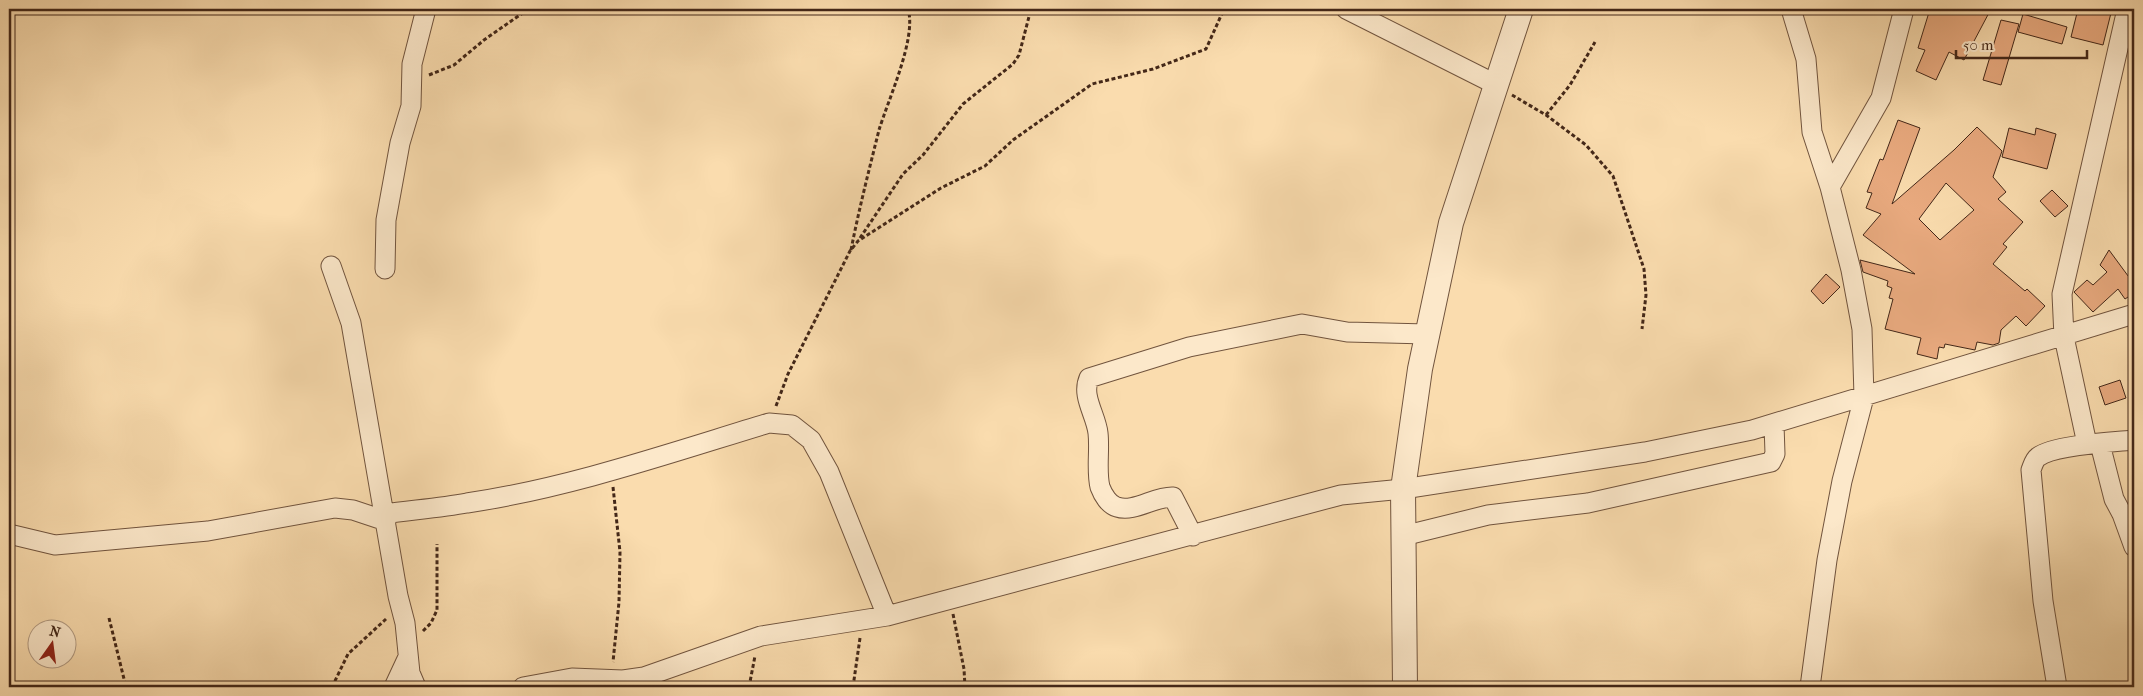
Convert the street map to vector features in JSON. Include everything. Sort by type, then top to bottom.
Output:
[{"type":"street","points":[[385,269],[386,220],[400,143],[411,106],[414,56],[426,9]]},
{"type":"street","points":[[1346,9],[1497,85]]},
{"type":"street","points":[[1405,687],[1403,489],[1420,369],[1452,223],[1521,9]]},
{"type":"street","points":[[1791,9],[1806,59],[1812,132],[1830,188],[1860,316],[1864,397],[1842,481],[1827,560],[1810,687]]},
{"type":"street","points":[[1830,188],[1881,98],[1904,9]]},
{"type":"street","points":[[2127,9],[2062,294],[2064,337],[2094,444],[2134,547]]},
{"type":"street","points":[[331,266],[351,324],[412,679],[416,687]]},
{"type":"street","points":[[523,687],[572,678],[623,680],[644,677],[760,636],[887,616],[1341,496],[1403,489],[1645,452],[1774,424],[2064,337],[2134,314]]},
{"type":"street","points":[[1193,536],[1173,497],[1166,497],[1128,507],[1117,508],[1109,503],[1100,487],[1098,432],[1086,391],[1089,378],[1189,347],[1302,324],[1347,332],[1427,334]]},
{"type":"street","points":[[9,534],[55,545],[208,531],[335,508],[353,510],[385,518],[468,503],[611,471],[769,423],[792,425],[811,440],[829,472],[887,616]]},
{"type":"street","points":[[1403,536],[1488,515],[1588,503],[1771,462],[1775,454],[1774,424]]},
{"type":"street","points":[[2057,687],[2043,601],[2031,470],[2034,461],[2044,453],[2094,444],[2134,440]]},
{"type":"street","points":[[394,687],[408,651]]},
{"type":"path","points":[[411,89],[429,75],[454,65],[484,40],[519,15],[536,9]]},
{"type":"path","points":[[850,251],[863,192],[910,34],[908,9]]},
{"type":"path","points":[[769,423],[788,374],[850,251],[902,174],[923,155],[963,104],[1013,64],[1019,55],[1032,9]]},
{"type":"path","points":[[858,241],[941,188],[985,166],[1013,140],[1092,84],[1153,69],[1206,50],[1224,9]]},
{"type":"path","points":[[1546,115],[1570,85],[1595,42]]},
{"type":"path","points":[[1497,85],[1546,115],[1586,145],[1613,176],[1644,269],[1646,295],[1642,329]]},
{"type":"path","points":[[611,471],[620,552],[620,602],[613,661],[614,668],[623,680]]},
{"type":"path","points":[[408,651],[431,623],[437,610],[437,544]]},
{"type":"path","points":[[951,599],[964,669],[964,687]]},
{"type":"path","points":[[332,687],[348,654],[400,606]]},
{"type":"path","points":[[109,618],[126,687]]},
{"type":"path","points":[[854,687],[862,620]]},
{"type":"path","points":[[749,687],[760,636]]},
{"type":"building","points":[[1930,9],[1991,9],[1964,60],[1949,52],[1936,80],[1916,71],[1925,50],[1918,48]]},
{"type":"building","points":[[2078,9],[2112,9],[2103,45],[2071,37]]},
{"type":"building","points":[[2023,14],[2067,27],[2062,44],[2018,32]]},
{"type":"building","points":[[2001,20],[2019,24],[2001,85],[1983,80]]},
{"type":"building","points":[[1898,120],[1920,128],[1892,204],[1954,150],[1977,127],[2002,151],[1993,177],[2006,192],[1998,199],[2023,222],[2003,244],[2007,247],[1993,264],[2025,291],[2027,289],[2045,306],[2026,326],[2016,316],[2001,330],[1999,343],[1993,345],[1977,342],[1975,350],[1945,344],[1944,348],[1939,347],[1937,359],[1917,354],[1921,338],[1885,329],[1893,299],[1889,298],[1892,288],[1887,286],[1888,281],[1863,272],[1860,260],[1915,274],[1863,235],[1881,214],[1866,208],[1872,193],[1867,192],[1880,159],[1883,160]],"holes":[[[1946,183],[1974,210],[1940,240],[1919,219]]]},
{"type":"building","points":[[2009,128],[2035,135],[2036,128],[2056,134],[2047,169],[2002,157]]},
{"type":"building","points":[[2052,190],[2068,206],[2055,217],[2040,201]]},
{"type":"building","points":[[2109,250],[2134,284],[2134,293],[2125,299],[2118,289],[2093,312],[2074,292],[2087,280],[2093,285],[2107,272],[2100,265]]},
{"type":"building","points":[[1826,274],[1840,287],[1823,304],[1811,291]]},
{"type":"building","points":[[2120,380],[2126,398],[2105,405],[2099,387]]}]
